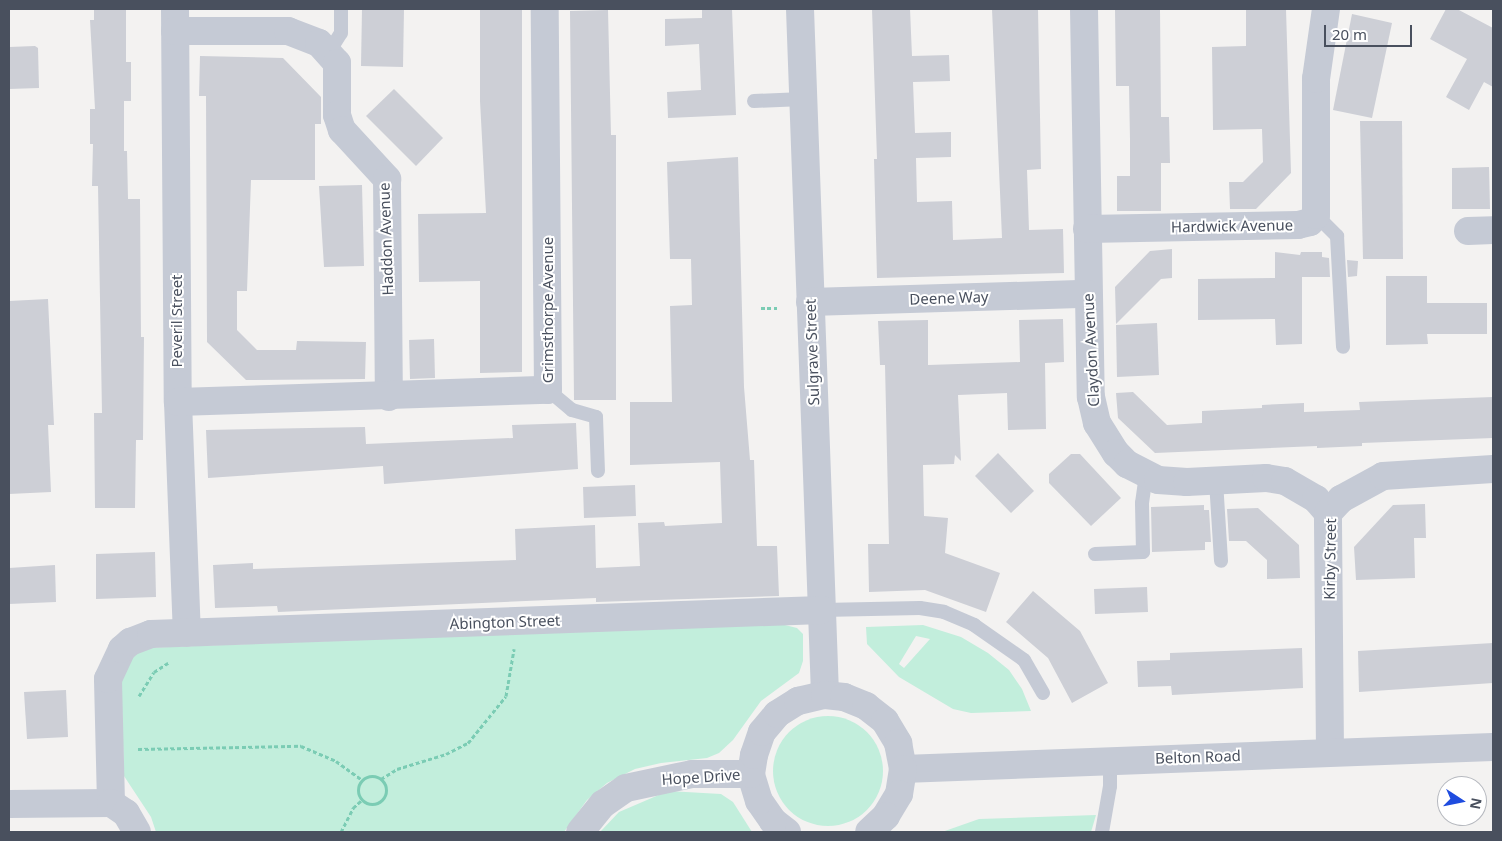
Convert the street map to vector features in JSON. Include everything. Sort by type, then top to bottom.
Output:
[{"type":"street","name":"Grimsthorpe Avenue","points":[[178,402],[389,397],[548,390],[545,9]]},
{"type":"street","name":"Sulgrave Street","points":[[800,9],[826,695]]},
{"type":"street","name":"Claydon Avenue","points":[[1084,9],[1090,397],[1097,423],[1116,453],[1146,475],[1171,482],[1266,478],[1285,481],[1316,499],[1328,513]]},
{"type":"street","points":[[1316,215],[1316,79],[1326,9]]},
{"type":"street","points":[[175,20],[288,31],[307,35],[329,52]]},
{"type":"street","name":"Peveril Street","points":[[175,20],[178,402],[187,634]]},
{"type":"street","name":"Haddon Avenue","points":[[329,52],[337,64],[337,115],[342,130],[386,179],[389,397]]},
{"type":"street","name":"Hardwick Avenue","points":[[1087,228],[1298,225],[1310,222],[1316,215]]},
{"type":"street","name":"Deene Way","points":[[810,302],[1087,294]]},
{"type":"street","name":"Kirby Street","points":[[1330,752],[1328,513],[1348,494],[1383,476],[1493,469]]},
{"type":"street","name":"Abington Street","points":[[111,803],[111,750],[107,692],[116,657],[138,638],[151,634],[822,610]]},
{"type":"street","points":[[787,832],[773,821],[759,802],[751,774],[762,732],[777,714],[798,701],[826,695],[844,697],[866,706],[885,721],[898,743],[903,768],[899,794],[886,816],[869,832]]},
{"type":"street","name":"Belton Road","points":[[903,768],[1493,747]]},
{"type":"street","name":"Hope Drive","points":[[580,832],[603,804],[626,788],[692,774],[751,774]]},
{"type":"street","points":[[9,804],[111,803],[126,814],[137,832]]},
{"type":"lane","points":[[329,52],[341,33],[341,9]]},
{"type":"lane","points":[[754,100],[803,99]]},
{"type":"lane","points":[[1316,215],[1337,236],[1343,347]]},
{"type":"lane","points":[[548,390],[572,410],[596,417],[598,471]]},
{"type":"lane","points":[[1095,554],[1143,552],[1142,503],[1146,475]]},
{"type":"lane","points":[[1216,481],[1221,561]]},
{"type":"lane","points":[[822,610],[920,608],[944,612],[974,625],[1024,660],[1043,693]]},
{"type":"lane","points":[[1102,832],[1110,794],[1110,760]]},
{"type":"path","points":[[761,308],[777,308]]},
{"type":"path","points":[[381,779],[397,769],[446,754],[468,743],[491,718],[506,696],[514,663],[513,621]]},
{"type":"path","points":[[111,750],[301,746],[336,761],[362,780]]},
{"type":"path","points":[[372,776],[381,779],[386,788],[382,800],[374,805],[362,800],[358,792],[362,780],[372,776]]},
{"type":"path","points":[[341,832],[353,808],[362,800]]},
{"type":"green space","points":[[781,624],[797,628],[803,634],[803,661],[799,673],[761,701],[733,740],[719,753],[707,758],[661,763],[635,769],[607,783],[587,800],[564,832],[156,832],[151,817],[124,776],[121,676],[125,665],[143,648]]},
{"type":"green space","points":[[923,625],[961,637],[988,653],[1009,670],[1022,689],[1031,711],[971,713],[953,709],[899,677],[867,644],[866,627]],"holes":[[[916,636],[930,639],[904,668],[899,664]]]},
{"type":"green space","points":[[828,716],[849,720],[867,732],[879,750],[883,771],[879,792],[867,810],[849,822],[828,826],[807,822],[789,810],[777,792],[773,771],[777,750],[789,732],[807,720]]},
{"type":"green space","points":[[668,791],[721,794],[733,802],[752,832],[600,832],[619,812]]},
{"type":"green space","points":[[1096,815],[1091,832],[942,832],[979,819]]},
{"type":"building","points":[[94,9],[126,9],[126,62],[131,62],[131,101],[124,101],[124,151],[127,151],[128,199],[140,199],[141,337],[144,337],[143,440],[136,440],[135,508],[95,508],[94,413],[102,413],[98,186],[92,186],[93,144],[90,144],[90,109],[95,109],[90,20],[94,20]]},
{"type":"building","points":[[362,9],[404,9],[403,67],[361,66]]},
{"type":"building","points":[[480,9],[522,9],[522,372],[480,373],[480,281],[419,282],[418,214],[486,213],[480,101]]},
{"type":"building","points":[[702,9],[732,9],[736,115],[668,118],[667,92],[701,90],[699,44],[665,46],[665,19],[702,18]]},
{"type":"building","points":[[872,9],[910,9],[912,56],[949,55],[950,81],[913,82],[915,133],[951,132],[951,157],[916,158],[917,202],[952,201],[953,240],[1002,238],[992,9],[1038,9],[1041,169],[1027,170],[1029,230],[1063,229],[1064,273],[877,278],[874,159],[877,159]]},
{"type":"building","points":[[1115,9],[1160,9],[1161,117],[1169,117],[1170,163],[1161,163],[1161,211],[1117,211],[1117,176],[1130,176],[1130,140],[1129,86],[1116,86]]},
{"type":"building","points":[[1246,9],[1286,9],[1291,173],[1256,209],[1230,209],[1229,182],[1243,182],[1263,162],[1262,129],[1213,130],[1212,47],[1246,46]]},
{"type":"building","points":[[1446,9],[1457,9],[1493,28],[1493,87],[1484,82],[1469,110],[1446,97],[1467,59],[1430,39]]},
{"type":"building","points":[[608,10],[611,135],[616,135],[616,400],[574,400],[570,11]]},
{"type":"building","points":[[1352,14],[1392,23],[1372,118],[1333,110]]},
{"type":"building","points":[[35,46],[38,48],[39,88],[9,89],[9,47]]},
{"type":"building","points":[[200,56],[283,58],[321,97],[321,124],[315,124],[315,180],[251,180],[247,291],[237,291],[237,330],[257,350],[296,350],[297,341],[366,342],[365,379],[246,380],[207,342],[206,96],[199,96]]},
{"type":"building","points":[[394,89],[443,138],[416,166],[366,116]]},
{"type":"building","points":[[1360,121],[1402,121],[1403,259],[1363,259]]},
{"type":"building","points":[[738,157],[744,387],[750,460],[754,460],[757,546],[777,546],[779,596],[596,602],[596,598],[278,612],[277,606],[215,608],[213,565],[253,563],[253,569],[516,560],[515,529],[595,525],[596,568],[640,566],[638,523],[664,522],[665,526],[722,523],[720,462],[630,465],[630,402],[672,402],[670,306],[692,305],[691,259],[670,259],[667,162]]},
{"type":"building","points":[[1489,167],[1490,209],[1452,209],[1452,168]]},
{"type":"building","points":[[362,185],[364,266],[324,267],[319,186]]},
{"type":"building","points":[[1172,249],[1172,278],[1161,279],[1116,324],[1115,287],[1150,251]]},
{"type":"building","points":[[1275,252],[1300,255],[1301,252],[1322,252],[1322,257],[1329,258],[1330,277],[1302,277],[1302,344],[1276,345],[1275,319],[1198,320],[1198,279],[1275,278]]},
{"type":"building","points":[[1347,260],[1358,261],[1357,276],[1348,277]]},
{"type":"building","points":[[1386,276],[1427,276],[1427,303],[1487,303],[1487,334],[1427,334],[1428,344],[1386,345]]},
{"type":"building","points":[[48,299],[54,425],[48,425],[51,492],[9,494],[9,301]]},
{"type":"building","points":[[1063,319],[1064,362],[1045,363],[1046,429],[1008,430],[1007,393],[958,395],[961,461],[955,455],[954,464],[923,465],[924,516],[948,518],[945,553],[1000,573],[986,612],[925,590],[869,592],[868,544],[889,544],[885,365],[880,365],[878,321],[928,320],[928,365],[1020,362],[1019,320]]},
{"type":"building","points":[[1157,323],[1159,375],[1117,377],[1116,325]]},
{"type":"building","points":[[434,339],[435,378],[410,379],[409,340]]},
{"type":"building","points":[[1133,392],[1167,425],[1202,423],[1202,411],[1262,408],[1262,405],[1304,403],[1304,412],[1360,410],[1359,402],[1493,397],[1493,438],[1362,443],[1362,446],[1317,448],[1317,446],[1155,453],[1118,418],[1116,393]]},
{"type":"building","points":[[576,423],[578,469],[384,484],[383,466],[208,478],[206,430],[365,427],[366,444],[513,438],[512,425]]},
{"type":"building","points":[[998,453],[1034,491],[1011,513],[975,476]]},
{"type":"building","points":[[1071,454],[1080,454],[1121,498],[1091,526],[1049,483],[1049,474]]},
{"type":"building","points":[[635,485],[636,516],[584,518],[583,487]]},
{"type":"building","points":[[1425,504],[1426,538],[1414,538],[1415,578],[1356,580],[1354,547],[1393,505]]},
{"type":"building","points":[[1204,505],[1204,510],[1209,510],[1211,542],[1205,542],[1205,550],[1152,552],[1151,507]]},
{"type":"building","points":[[1258,508],[1299,545],[1300,578],[1267,579],[1267,560],[1246,541],[1229,541],[1227,509]]},
{"type":"building","points":[[155,552],[156,597],[96,599],[96,554]]},
{"type":"building","points":[[55,565],[56,602],[9,604],[9,568]]},
{"type":"building","points":[[1147,587],[1148,612],[1095,614],[1094,589]]},
{"type":"building","points":[[1033,591],[1080,631],[1108,683],[1072,703],[1048,658],[1006,622]]},
{"type":"building","points":[[1493,643],[1493,683],[1359,692],[1358,651]]},
{"type":"building","points":[[1302,648],[1303,688],[1172,695],[1171,686],[1138,687],[1137,661],[1170,660],[1170,653]]},
{"type":"building","points":[[66,690],[68,737],[27,739],[24,692]]}]
